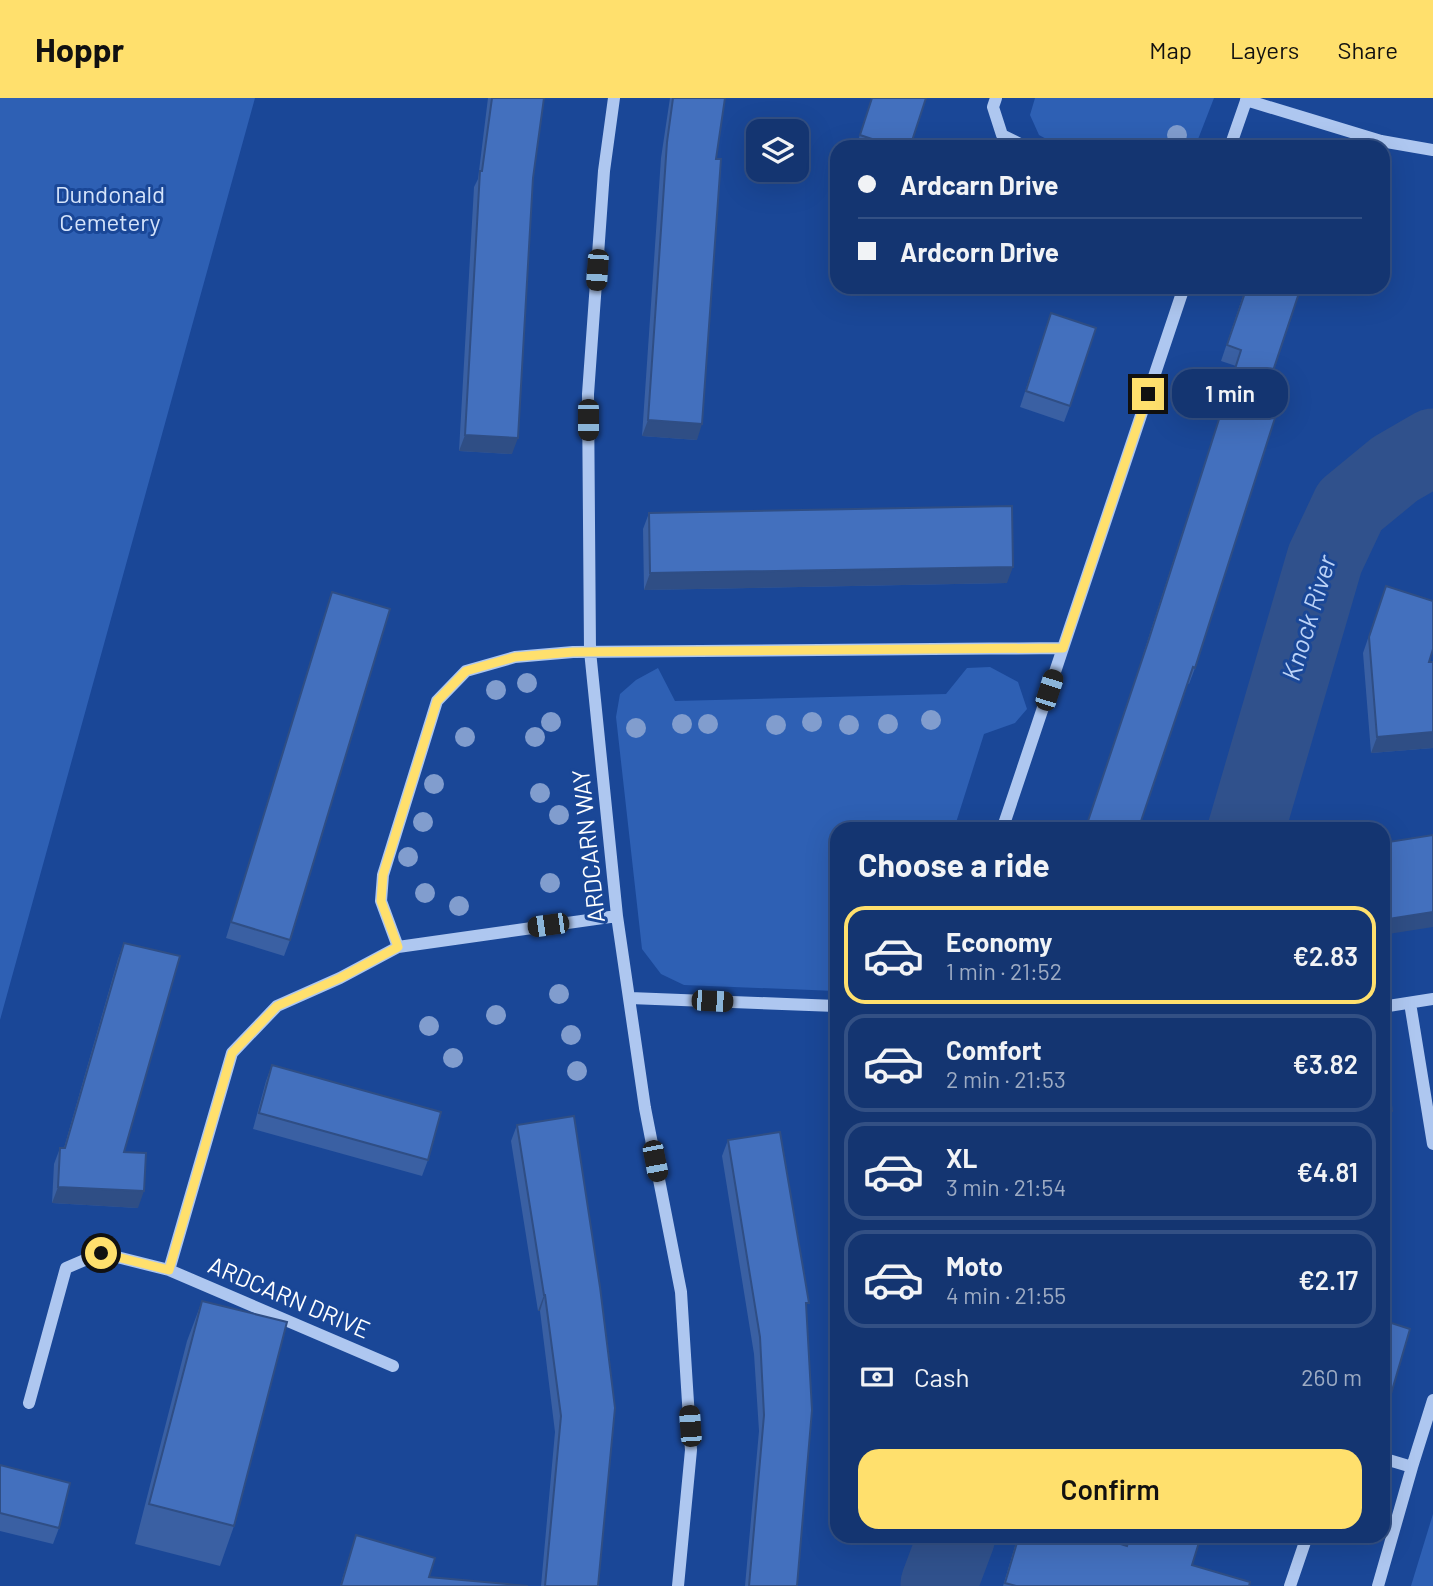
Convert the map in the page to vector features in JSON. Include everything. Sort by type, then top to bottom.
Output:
[{"type":"street","name":"ARDCARN WAY","points":[[614,98],[604,171],[588,394],[590,651],[617,916],[645,1108],[681,1292],[691,1450],[678,1586]]},
{"type":"street","points":[[996,98],[993,107],[1002,135],[1012,140]]},
{"type":"street","points":[[1232,140],[1246,99],[1378,140]]},
{"type":"street","points":[[1390,143],[1433,150]]},
{"type":"street","points":[[1005,822],[1182,294]]},
{"type":"street","points":[[398,947],[381,901],[383,875],[437,701],[466,671],[515,657],[590,651],[1063,648]]},
{"type":"street","name":"ARDCARN DRIVE","points":[[169,1270],[232,1053],[277,1006],[340,978],[398,947],[617,916]]},
{"type":"street","points":[[629,998],[830,1006]]},
{"type":"street","points":[[1390,1006],[1433,999]]},
{"type":"street","points":[[1410,1003],[1433,1144]]},
{"type":"street","name":"ARDCARN DRIVE","points":[[29,1403],[66,1268],[101,1253],[169,1270],[393,1366]]},
{"type":"street","points":[[1378,1586],[1433,1400]]},
{"type":"street","points":[[1390,1460],[1412,1467]]},
{"type":"street","points":[[1290,1586],[1305,1543]]},
{"type":"green space","name":"Dundonald Cemetery","points":[[0,98],[255,98],[0,1020]]},
{"type":"green space","points":[[1035,98],[1214,98],[1198,140],[1048,140],[1039,135],[1030,115]]},
{"type":"green space","points":[[990,667],[1018,682],[1027,709],[1015,723],[984,734],[956,822],[830,822],[830,991],[684,985],[661,974],[642,949],[616,717],[620,694],[636,680],[658,668],[675,701],[946,694],[967,668]]},
{"type":"green space","points":[[1433,1514],[1433,1586],[1411,1586]]},
{"type":"building","points":[[492,98],[544,98],[533,178],[518,438],[465,435],[480,171]]},
{"type":"building","points":[[673,98],[725,98],[716,159],[721,159],[702,424],[648,420],[667,142]]},
{"type":"building","points":[[872,98],[926,98],[912,140],[875,140],[860,135]]},
{"type":"building","points":[[1245,294],[1299,294],[1259,413],[1275,418],[1195,668],[1193,667],[1141,822],[1088,822],[1241,350],[1227,345]]},
{"type":"building","points":[[1051,313],[1096,328],[1070,406],[1026,391]]},
{"type":"building","points":[[1012,506],[1013,567],[650,573],[649,513]]},
{"type":"building","points":[[1386,586],[1433,601],[1433,649],[1429,662],[1433,662],[1433,732],[1377,737],[1369,637]]},
{"type":"building","points":[[332,592],[390,609],[290,940],[231,922]]},
{"type":"building","points":[[1433,835],[1433,912],[1390,919],[1390,842]]},
{"type":"building","points":[[124,943],[180,956],[124,1152],[146,1153],[144,1191],[58,1187],[60,1148],[65,1148]]},
{"type":"building","points":[[272,1065],[441,1112],[428,1160],[259,1113]]},
{"type":"building","points":[[574,1116],[615,1408],[598,1586],[545,1586],[561,1416],[545,1295],[517,1125]]},
{"type":"building","points":[[780,1132],[809,1303],[806,1303],[812,1410],[797,1586],[749,1586],[764,1415],[760,1337],[728,1140]]},
{"type":"building","points":[[202,1301],[287,1322],[234,1526],[149,1504]]},
{"type":"building","points":[[1390,1323],[1410,1329],[1390,1394]]},
{"type":"building","points":[[0,1465],[70,1483],[59,1528],[0,1513]]},
{"type":"building","points":[[356,1535],[435,1558],[429,1577],[528,1586],[341,1586]]},
{"type":"building","points":[[1017,1543],[1117,1543],[1127,1546],[1128,1543],[1199,1543],[1192,1565],[1250,1582],[1249,1586],[1016,1586],[1005,1583]]},
{"type":"waterway","name":"Knock River","points":[[1248,822],[1325,559],[1350,506],[1395,469],[1433,447]]},
{"type":"waterway","name":"Knock River","points":[[939,1584],[954,1543]]},
{"type":"route","points":[[101,1253],[169,1270],[232,1053],[277,1006],[340,978],[398,947],[381,901],[383,875],[437,701],[466,671],[515,657],[573,652],[1063,648],[1148,394]]}]
